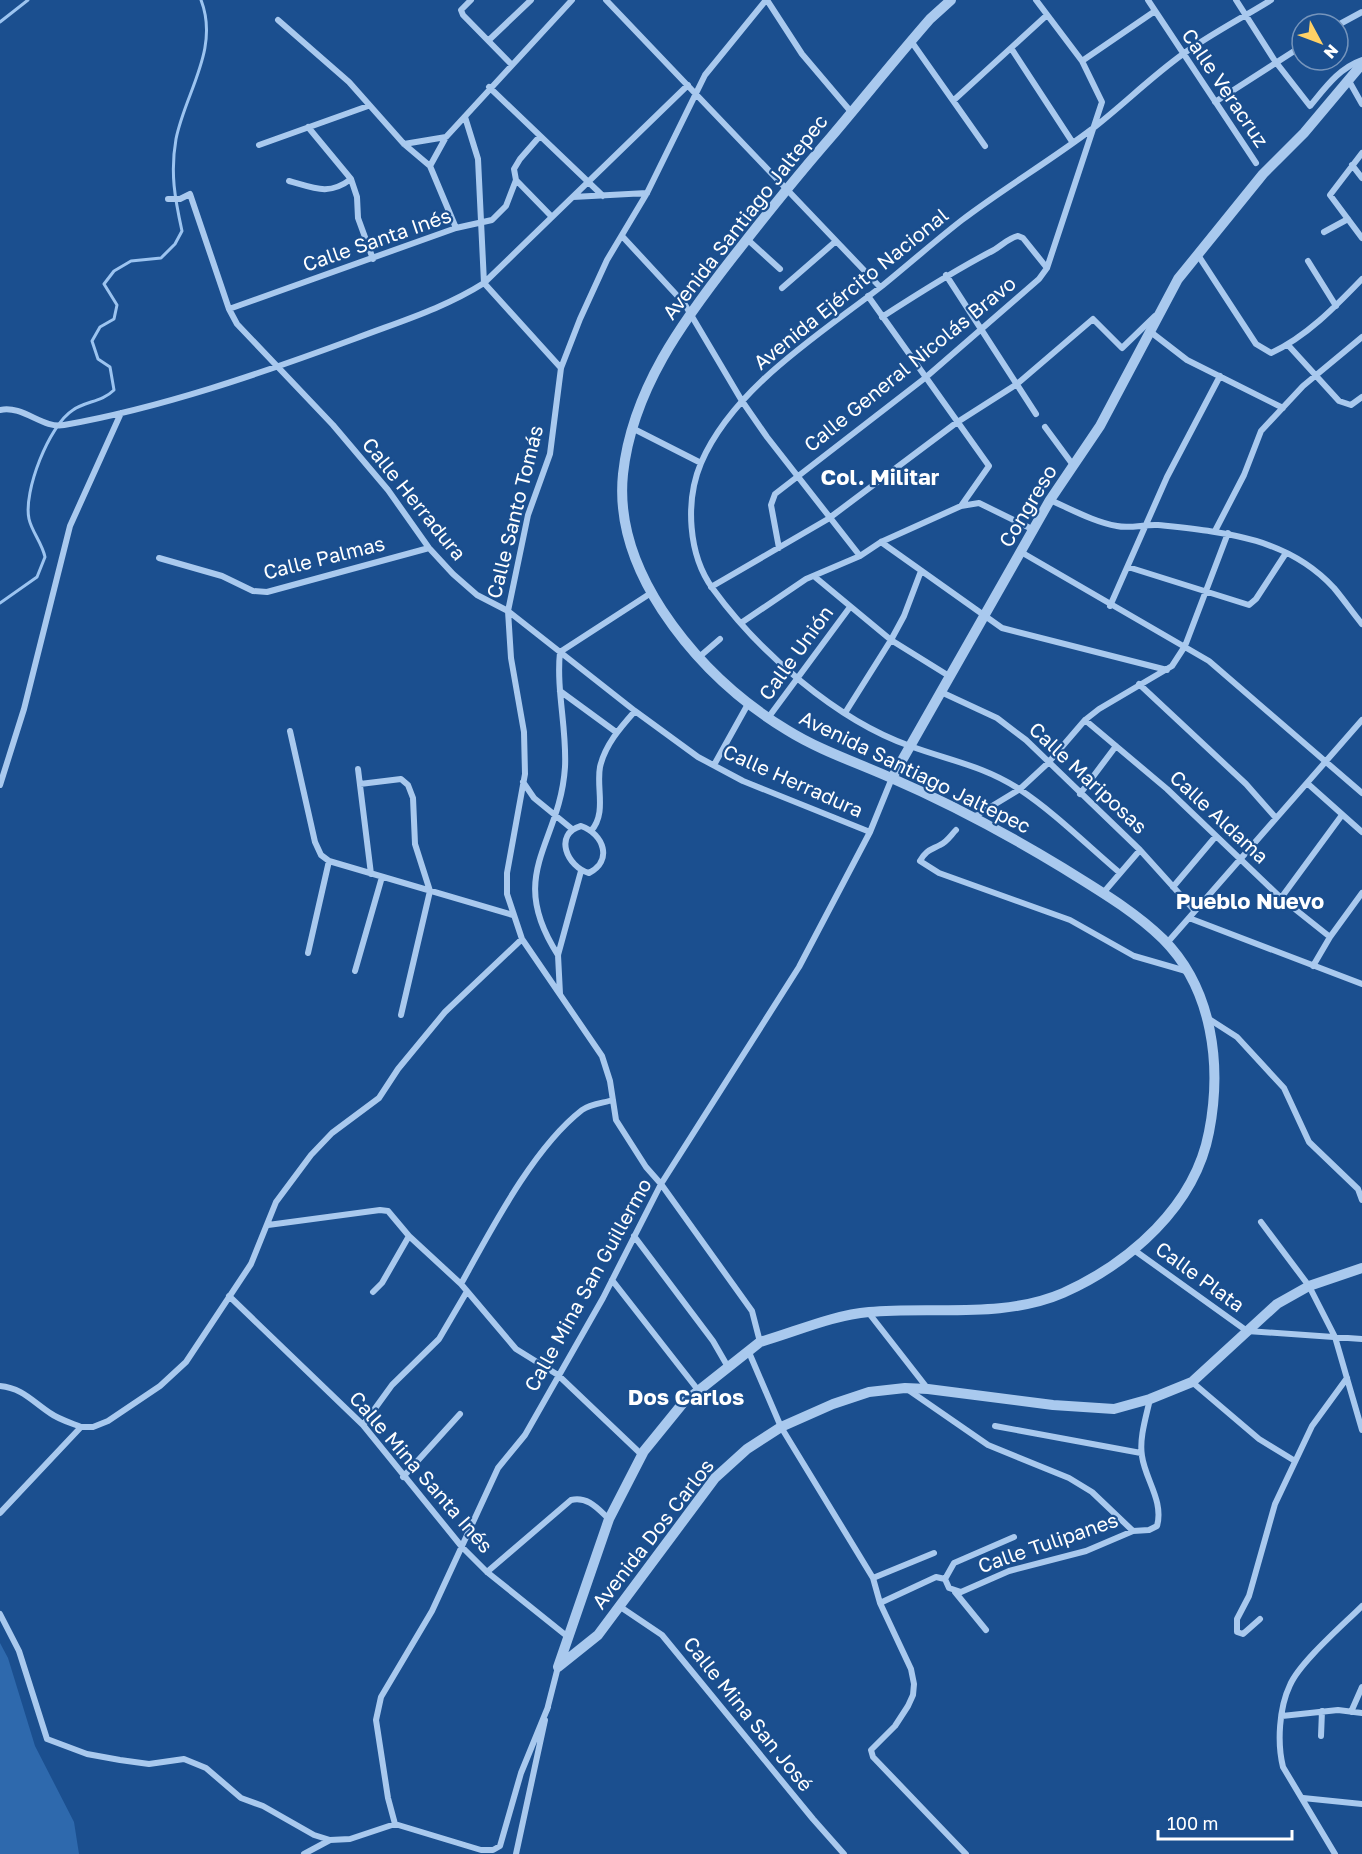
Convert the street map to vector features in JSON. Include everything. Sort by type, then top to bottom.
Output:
[{"type":"street","points":[[471,0],[461,10],[512,63]]},
{"type":"street","points":[[489,40],[531,0]]},
{"type":"street","points":[[430,166],[446,137],[489,87],[572,0]]},
{"type":"street","points":[[606,0],[880,287]]},
{"type":"street","points":[[767,0],[802,54],[852,113]]},
{"type":"street","name":"Calle Santo Tomás","points":[[760,1342],[753,1311],[661,1184],[646,1167],[616,1120],[602,1056],[522,939],[513,915],[507,894],[507,873],[523,782],[524,732],[511,658],[508,611],[528,515],[550,454],[561,368],[602,270],[647,194],[705,75],[767,0]]},
{"type":"street","name":"Avenida Santiago Jaltepec","points":[[558,1667],[609,1519],[642,1455],[684,1403],[698,1390],[760,1342],[868,1312],[999,1308],[1058,1296],[1102,1272],[1134,1250],[1179,1201],[1197,1171],[1207,1146],[1215,1093],[1209,1018],[1187,971],[1167,943],[1104,892],[974,816],[892,778],[818,748],[748,704],[715,678],[698,658],[651,592],[628,543],[623,475],[633,429],[658,364],[690,313],[787,188],[911,41],[951,0]]},
{"type":"street","name":"Calle General Nicolás Bravo","points":[[779,548],[772,499],[798,476],[925,378],[1039,279],[1047,268],[1102,102],[1082,61],[1036,0]]},
{"type":"street","points":[[1041,7],[1047,0]]},
{"type":"street","name":"Calle Veracruz","points":[[1148,0],[1182,55],[1256,163]]},
{"type":"street","points":[[1236,0],[1275,61],[1310,106],[1335,76],[1347,66],[1362,62]]},
{"type":"street","name":"Avenida Ejército Nacional","points":[[1120,873],[1020,789],[952,757],[909,746],[819,698],[741,623],[711,587],[699,564],[694,544],[694,487],[701,463],[742,401],[805,343],[880,287],[964,219],[1093,128],[1182,55],[1271,0]]},
{"type":"street","points":[[1082,61],[1155,11]]},
{"type":"street","points":[[954,100],[1047,15]]},
{"type":"street","points":[[278,20],[349,82],[404,144],[430,166],[456,228]]},
{"type":"street","points":[[911,41],[985,146]]},
{"type":"street","points":[[1011,48],[1073,143]]},
{"type":"street","points":[[1215,102],[1290,52]]},
{"type":"street","name":"Congreso","points":[[892,778],[1050,500],[1100,426],[1179,279],[1263,174],[1304,133],[1349,81],[1362,62]]},
{"type":"street","points":[[1349,81],[1362,104]]},
{"type":"street","points":[[0,410],[11,408],[54,426],[63,426],[121,412],[277,367],[456,301],[484,283],[688,85]]},
{"type":"street","points":[[489,87],[603,196]]},
{"type":"street","points":[[259,145],[368,106]]},
{"type":"street","points":[[465,117],[478,159],[479,222],[484,283],[561,368]]},
{"type":"street","points":[[308,127],[351,179],[357,197],[358,218],[373,259]]},
{"type":"street","name":"Calle Santa Inés","points":[[229,309],[456,228],[492,220],[506,206],[516,180],[514,169],[540,136]]},
{"type":"street","points":[[404,144],[446,137]]},
{"type":"street","points":[[1362,153],[1330,195],[1362,238]]},
{"type":"street","points":[[1352,165],[1362,178]]},
{"type":"street","points":[[290,181],[327,190],[339,188],[351,179]]},
{"type":"street","points":[[516,180],[552,217]]},
{"type":"street","name":"Calle Herradura","points":[[168,199],[180,199],[190,194],[229,309],[237,324],[333,425],[388,490],[429,548],[453,574],[477,594],[508,611],[635,711],[714,765],[743,781],[870,832]]},
{"type":"street","points":[[573,197],[647,194]]},
{"type":"street","points":[[1324,232],[1348,219]]},
{"type":"street","points":[[622,236],[690,313],[742,401],[828,519],[860,556]]},
{"type":"street","points":[[882,317],[946,274],[1018,236],[1023,238],[1047,268]]},
{"type":"street","points":[[747,239],[780,269]]},
{"type":"street","points":[[782,288],[836,241]]},
{"type":"street","points":[[1198,255],[1256,344],[1271,353],[1288,345],[1336,306],[1362,279]]},
{"type":"street","points":[[1308,261],[1336,306]]},
{"type":"street","points":[[946,274],[1036,414]]},
{"type":"street","points":[[868,296],[956,423],[989,466],[961,506]]},
{"type":"street","points":[[711,587],[828,519],[956,423],[1017,384],[1093,319],[1122,348],[1165,306]]},
{"type":"street","points":[[1152,333],[1187,360],[1283,408]]},
{"type":"street","points":[[1215,531],[1244,475],[1261,431],[1315,377],[1362,337]]},
{"type":"street","points":[[1288,345],[1308,364],[1315,377],[1339,401],[1351,405],[1362,397]]},
{"type":"street","points":[[1110,606],[1167,477],[1220,376]]},
{"type":"street","points":[[0,784],[24,709],[70,526],[121,412]]},
{"type":"street","points":[[1045,427],[1073,465]]},
{"type":"street","points":[[633,429],[701,463]]},
{"type":"street","points":[[1050,500],[1104,523],[1121,527],[1147,524],[1215,531],[1266,542],[1286,553],[1333,587],[1362,624]]},
{"type":"street","points":[[741,623],[784,591],[860,556],[881,542],[961,506],[980,503],[1034,530]]},
{"type":"street","points":[[974,816],[1020,789],[1048,763],[1085,720],[1139,684],[1167,670],[1185,646],[1228,533]]},
{"type":"street","points":[[881,542],[1002,628],[1167,670]]},
{"type":"street","name":"Calle Palmas","points":[[159,558],[222,576],[253,591],[267,592],[429,548]]},
{"type":"street","points":[[1021,552],[1110,606],[1185,646],[1228,676],[1362,793]]},
{"type":"street","points":[[1128,567],[1249,605],[1256,599],[1286,553]]},
{"type":"street","points":[[844,713],[891,640],[904,616],[921,571]]},
{"type":"street","points":[[814,577],[891,640],[949,676]]},
{"type":"street","points":[[558,955],[545,934],[534,902],[537,867],[563,790],[565,762],[558,672],[560,652],[651,592]]},
{"type":"street","name":"Calle Unión","points":[[768,718],[850,607]]},
{"type":"street","points":[[698,658],[720,639]]},
{"type":"street","points":[[1139,684],[1246,784],[1276,818]]},
{"type":"street","points":[[560,691],[616,732]]},
{"type":"street","name":"Calle Mariposas","points":[[941,692],[997,718],[1026,740],[1140,850],[1195,911]]},
{"type":"street","points":[[714,765],[748,704]]},
{"type":"street","points":[[591,831],[596,825],[600,802],[599,770],[603,756],[616,732],[635,711]]},
{"type":"street","name":"Calle Aldama","points":[[1085,720],[1216,836],[1281,898],[1330,937]]},
{"type":"street","points":[[1167,943],[1361,722]]},
{"type":"street","points":[[291,732],[315,842],[321,855],[329,861],[513,915]]},
{"type":"street","points":[[1080,794],[1116,746]]},
{"type":"street","points":[[358,769],[371,874]]},
{"type":"street","name":"Calle Mina San Guillermo","points":[[395,1824],[388,1798],[376,1720],[381,1697],[432,1611],[498,1468],[525,1435],[612,1280],[661,1184],[800,967],[870,832],[892,778]]},
{"type":"street","points":[[360,784],[401,779],[408,784],[413,798],[415,844],[430,891],[401,1015]]},
{"type":"street","points":[[523,782],[534,798],[573,829]]},
{"type":"street","points":[[1307,783],[1362,832]]},
{"type":"street","points":[[1281,898],[1342,815]]},
{"type":"street","points":[[580,826],[591,831],[602,842],[603,861],[598,868],[589,873],[581,871],[569,859],[565,838],[573,829],[580,826]]},
{"type":"street","points":[[956,830],[942,845],[931,848],[924,854],[920,861],[939,873],[1070,920],[1134,956],[1187,971]]},
{"type":"street","points":[[1173,887],[1216,836]]},
{"type":"street","points":[[1104,892],[1140,850]]},
{"type":"street","points":[[308,953],[329,861]]},
{"type":"street","points":[[560,995],[558,955],[581,871]]},
{"type":"street","points":[[355,971],[382,877]]},
{"type":"street","points":[[1313,966],[1330,937],[1362,893]]},
{"type":"street","points":[[1189,918],[1362,984]]},
{"type":"street","points":[[0,1386],[13,1387],[27,1394],[51,1414],[81,1427],[93,1427],[108,1421],[160,1386],[186,1362],[202,1342],[251,1264],[276,1202],[312,1155],[332,1133],[379,1098],[398,1069],[445,1012],[522,939]]},
{"type":"street","points":[[1209,1018],[1237,1037],[1284,1088],[1309,1142],[1358,1189],[1362,1200]]},
{"type":"street","points":[[461,1284],[512,1195],[539,1157],[583,1109],[613,1100]]},
{"type":"street","points":[[268,1225],[380,1210],[388,1211],[409,1236],[461,1284],[466,1293],[516,1349],[558,1375],[642,1455]]},
{"type":"street","points":[[1261,1222],[1309,1286],[1335,1338],[1362,1430]]},
{"type":"street","points":[[373,1292],[382,1283],[409,1236]]},
{"type":"street","points":[[634,1236],[712,1341],[728,1367]]},
{"type":"street","name":"Calle Plata","points":[[1134,1250],[1247,1331]]},
{"type":"street","points":[[1295,1461],[1259,1439],[1192,1382],[1277,1304],[1309,1286],[1362,1268]]},
{"type":"street","points":[[612,1280],[698,1390]]},
{"type":"street","points":[[363,1425],[392,1385],[439,1339],[466,1293]]},
{"type":"street","name":"Calle Mina Santa Inés","points":[[229,1296],[363,1425],[462,1547],[487,1572],[567,1637]]},
{"type":"street","points":[[868,1312],[928,1389]]},
{"type":"street","points":[[1247,1331],[1362,1339]]},
{"type":"street","points":[[748,1350],[781,1427],[873,1578],[880,1602],[911,1669],[914,1684],[913,1695],[908,1707],[895,1726],[871,1750],[873,1757],[966,1854]]},
{"type":"street","points":[[1260,1618],[1244,1634],[1237,1632],[1237,1619],[1250,1596],[1275,1504],[1312,1426],[1347,1378]]},
{"type":"street","name":"Avenida Dos Carlos","points":[[558,1667],[598,1635],[715,1478],[747,1449],[781,1427],[833,1404],[869,1392],[905,1388],[1053,1405],[1114,1409],[1150,1399],[1192,1382]]},
{"type":"street","points":[[905,1388],[988,1445],[1069,1478],[1092,1492],[1133,1531]]},
{"type":"street","points":[[995,1426],[1141,1453],[1150,1399]]},
{"type":"street","points":[[403,1477],[460,1414]]},
{"type":"street","points":[[0,1513],[81,1427]]},
{"type":"street","name":"Calle Tulipanes","points":[[955,1592],[1009,1570],[1086,1551],[1133,1531],[1149,1530],[1158,1526],[1154,1489],[1144,1470],[1141,1453]]},
{"type":"street","points":[[487,1572],[571,1500],[580,1498],[590,1502],[609,1519]]},
{"type":"street","points":[[945,1579],[954,1563],[1014,1537]]},
{"type":"street","points":[[873,1578],[934,1553]]},
{"type":"street","points":[[880,1602],[936,1577],[945,1579]]},
{"type":"street","points":[[945,1579],[949,1588],[955,1592],[986,1630]]},
{"type":"street","name":"Calle Mina San José","points":[[619,1605],[662,1635],[813,1820],[844,1854]]},
{"type":"street","points":[[1335,1854],[1283,1767],[1279,1751],[1282,1716],[1290,1684],[1362,1606]]},
{"type":"street","points":[[0,1614],[19,1651],[47,1739],[87,1754],[120,1760],[149,1764],[184,1759],[206,1768],[241,1798],[262,1806],[314,1835],[330,1840],[350,1839],[395,1824],[481,1850],[500,1846],[524,1764],[548,1707]]},
{"type":"street","points":[[516,1854],[558,1667]]},
{"type":"street","points":[[1351,1712],[1362,1687]]},
{"type":"street","points":[[1282,1716],[1322,1711],[1362,1713]]},
{"type":"street","points":[[1321,1736],[1322,1711]]},
{"type":"street","points":[[1303,1798],[1362,1804]]},
{"type":"street","points":[[304,1854],[330,1840]]},
{"type":"shaded area","points":[[0,1643],[8,1658],[35,1746],[74,1822],[79,1854],[0,1854]]},
{"type":"waterway","points":[[0,22],[28,0]]},
{"type":"waterway","points":[[0,603],[37,577],[45,557],[30,524],[28,507],[34,477],[47,444],[64,418],[73,410],[104,397],[114,390],[110,367],[98,359],[92,341],[100,327],[114,319],[117,305],[104,284],[114,271],[131,261],[161,258],[175,244],[182,231],[174,186],[173,163],[180,122],[204,53],[206,18],[201,0]]},
{"type":"district","name":"Col. Militar","points":[[880,477]]},
{"type":"district","name":"Pueblo Nuevo","points":[[1250,901]]},
{"type":"district","name":"Dos Carlos","points":[[686,1397]]}]
